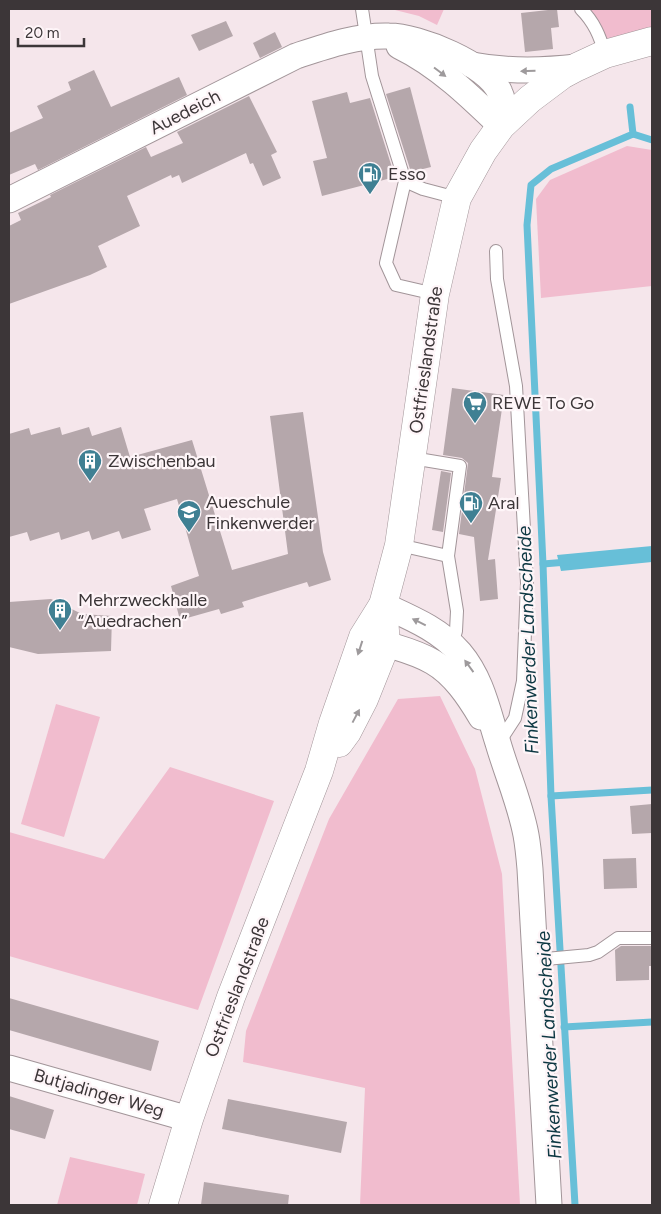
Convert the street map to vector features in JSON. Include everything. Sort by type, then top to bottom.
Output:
[{"type":"street","name":"Auedeich","points":[[9,200],[296,56],[339,42],[365,37],[390,36],[408,38],[445,51],[486,74],[500,92],[504,113],[501,126],[425,61],[393,44],[365,37]]},
{"type":"street","name":"Ostfrieslandstraße","points":[[163,1205],[189,1119],[231,997],[320,771],[333,723],[364,637],[383,605],[399,545],[435,294],[457,198],[483,151],[501,126],[536,94],[576,67],[605,54],[652,41]]},
{"type":"street","name":"Auedeich","points":[[471,65],[520,71],[576,67]]},
{"type":"street","name":"Ostfrieslandstraße","points":[[320,771],[347,732],[364,699],[386,644],[383,605]]},
{"type":"street","points":[[383,605],[424,624],[447,640],[446,656],[453,679],[468,697],[498,744],[514,790],[526,834],[544,959],[549,1205]]},
{"type":"street","points":[[386,644],[416,654],[446,656]]},
{"type":"street","name":"Butjadinger Weg","points":[[9,1068],[189,1119]]},
{"type":"lane","points":[[362,9],[372,76],[405,181],[386,263],[396,285],[435,294]]},
{"type":"lane","points":[[581,9],[598,32],[605,54]]},
{"type":"lane","points":[[405,181],[423,189],[457,198]]},
{"type":"lane","points":[[496,251],[497,278],[516,386],[527,583],[523,681],[515,718],[498,744]]},
{"type":"lane","points":[[412,458],[460,466],[448,556],[457,611],[456,631],[446,656]]},
{"type":"lane","points":[[399,545],[448,556]]},
{"type":"lane","points":[[544,959],[589,955],[598,952],[618,938],[652,938]]},
{"type":"shaded area","points":[[391,9],[444,9],[437,25],[419,16]]},
{"type":"shaded area","points":[[589,9],[652,9],[652,28],[608,41]]},
{"type":"shaded area","points":[[627,146],[652,150],[652,286],[541,298],[536,199],[550,180]]},
{"type":"shaded area","points":[[440,696],[475,769],[502,874],[520,1205],[360,1205],[365,1088],[243,1062],[246,1031],[329,819],[398,699]]},
{"type":"shaded area","points":[[56,704],[100,717],[64,837],[21,824]]},
{"type":"shaded area","points":[[170,767],[274,801],[198,1010],[9,956],[9,832],[104,859]]},
{"type":"shaded area","points":[[70,1157],[145,1174],[137,1205],[57,1205]]},
{"type":"water","points":[[652,546],[652,562],[561,571],[557,555]]},
{"type":"building","points":[[557,9],[559,27],[551,28],[553,49],[525,52],[521,13]]},
{"type":"building","points":[[226,21],[233,36],[199,51],[191,35]]},
{"type":"building","points":[[275,32],[282,47],[260,58],[253,43]]},
{"type":"building","points":[[94,70],[111,107],[179,77],[187,95],[38,170],[35,164],[9,175],[9,133],[43,118],[37,106],[71,90],[68,82]]},
{"type":"building","points":[[410,87],[431,167],[411,172],[386,94]]},
{"type":"building","points":[[347,92],[350,103],[370,98],[395,177],[322,196],[313,161],[327,158],[312,101]]},
{"type":"building","points":[[249,96],[277,152],[271,155],[281,178],[263,186],[253,163],[250,164],[246,153],[182,183],[179,175],[172,178],[171,175],[127,196],[140,226],[98,246],[107,267],[9,304],[9,226],[21,220],[18,213],[146,147],[151,157],[183,143],[177,132]]},
{"type":"building","points":[[452,388],[504,395],[492,477],[501,478],[488,560],[495,559],[498,599],[480,601],[474,537],[459,534],[468,463],[462,458],[443,455]]},
{"type":"building","points":[[303,412],[323,552],[331,580],[309,587],[307,582],[242,602],[244,607],[221,614],[219,609],[180,620],[171,586],[199,576],[177,499],[144,509],[151,530],[122,539],[119,531],[92,540],[89,531],[61,540],[59,532],[30,541],[27,532],[9,537],[9,434],[29,428],[31,435],[60,427],[62,435],[89,427],[92,436],[121,427],[130,457],[192,440],[232,570],[288,554],[270,416]]},
{"type":"building","points":[[441,471],[451,473],[443,532],[432,530]]},
{"type":"building","name":"Mehrzweckhalle “Auedrachen”","points":[[51,599],[82,614],[112,616],[111,651],[38,654],[9,647],[9,602]]},
{"type":"building","points":[[652,804],[652,833],[632,834],[630,806]]},
{"type":"building","points":[[636,858],[637,888],[604,889],[603,859]]},
{"type":"building","points":[[621,946],[652,946],[652,966],[649,966],[649,980],[616,981],[615,950]]},
{"type":"building","points":[[9,998],[159,1041],[151,1071],[9,1030]]},
{"type":"building","points":[[9,1096],[54,1110],[45,1139],[9,1129]]},
{"type":"building","points":[[228,1099],[347,1122],[341,1153],[222,1129]]},
{"type":"building","points":[[204,1182],[289,1195],[288,1205],[201,1205]]},
{"type":"waterway","name":"Finkenwerder Landscheide","points":[[575,1205],[551,796],[543,564],[527,225],[531,185],[551,169],[633,134],[630,107]]},
{"type":"waterway","points":[[633,134],[652,140]]},
{"type":"waterway","points":[[543,564],[567,562]]},
{"type":"waterway","points":[[551,796],[652,790]]},
{"type":"waterway","points":[[564,1027],[652,1022]]},
{"type":"place","name":"Esso","points":[[370,195]]},
{"type":"place","name":"REWE To Go","points":[[475,424]]},
{"type":"place","name":"Zwischenbau","points":[[90,482]]},
{"type":"place","name":"Aral","points":[[471,524]]},
{"type":"place","name":"Aueschule Finkenwerder","points":[[189,533]]},
{"type":"place","name":"Mehrzweckhalle “Auedrachen”","points":[[60,631]]}]
